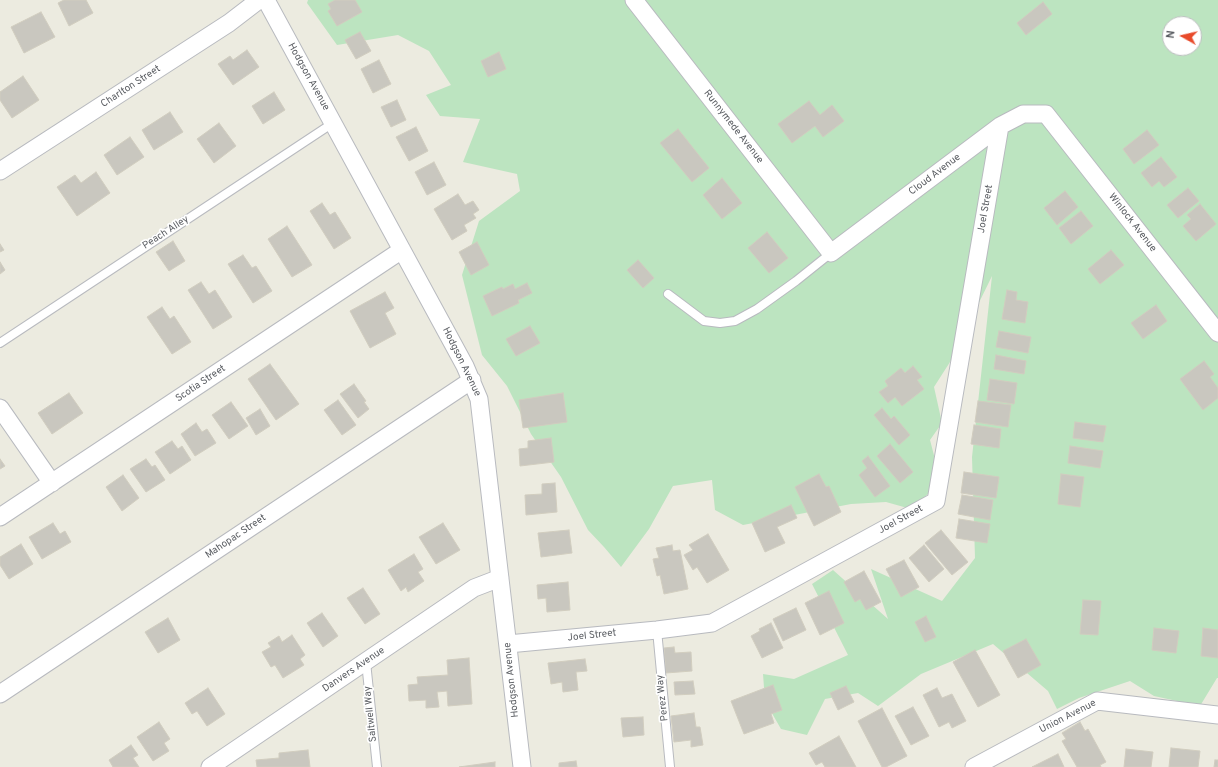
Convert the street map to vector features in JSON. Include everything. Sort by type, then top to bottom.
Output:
[{"type":"street","name":"Charlton Street","points":[[0,171],[229,23],[259,0]]},
{"type":"street","name":"Hodgson Avenue","points":[[266,0],[472,380],[479,399],[522,767]]},
{"type":"street","name":"Runnymede Avenue","points":[[634,0],[831,253]]},
{"type":"street","name":"Cloud Avenue","points":[[831,253],[1000,126],[1023,114],[1046,114]]},
{"type":"street","name":"Winlock Avenue","points":[[1046,114],[1218,333]]},
{"type":"street","name":"Joel Street","points":[[508,644],[657,630],[712,623],[936,501],[1000,126]]},
{"type":"street","name":"Scotia Street","points":[[0,517],[402,250]]},
{"type":"street","name":"Mahopac Street","points":[[0,694],[472,380]]},
{"type":"street","points":[[0,408],[52,483]]},
{"type":"street","name":"Danvers Avenue","points":[[210,767],[232,760],[366,662],[474,588],[500,578]]},
{"type":"street","name":"Union Avenue","points":[[974,767],[1097,701],[1218,715]]},
{"type":"lane","name":"Peach Alley","points":[[0,343],[333,123]]},
{"type":"lane","points":[[668,294],[704,321],[720,323],[735,321],[757,309],[796,281],[831,253]]},
{"type":"lane","name":"Perez Way","points":[[657,630],[670,767]]},
{"type":"lane","name":"Saltwell Way","points":[[366,662],[377,767]]},
{"type":"green space","points":[[308,0],[1218,0],[1218,678],[1200,706],[1154,696],[1130,681],[1079,698],[1057,709],[1048,691],[993,644],[921,674],[878,706],[858,693],[825,699],[807,735],[781,729],[765,701],[763,674],[794,679],[848,655],[812,584],[833,570],[888,619],[871,569],[942,601],[975,558],[972,457],[992,276],[950,362],[934,387],[942,423],[930,440],[936,463],[929,493],[911,509],[886,502],[851,504],[743,525],[715,510],[712,480],[673,486],[649,529],[621,567],[588,530],[561,477],[531,434],[507,386],[482,355],[462,275],[479,221],[520,191],[517,174],[463,162],[480,119],[440,116],[426,95],[451,85],[429,51],[398,35],[337,45],[307,3]]},
{"type":"building","points":[[64,0],[86,0],[93,13],[69,26],[58,3]]},
{"type":"building","points":[[335,0],[355,0],[362,12],[337,26],[328,11],[331,9],[328,4]]},
{"type":"building","points":[[1043,2],[1052,14],[1026,35],[1017,23]]},
{"type":"building","points":[[41,12],[55,37],[24,53],[11,27]]},
{"type":"building","points":[[360,32],[371,51],[356,59],[345,40]]},
{"type":"building","points":[[247,50],[259,67],[233,85],[218,64],[230,56],[233,60]]},
{"type":"building","points":[[499,52],[506,69],[488,77],[481,61]]},
{"type":"building","points":[[379,60],[391,84],[373,93],[361,69]]},
{"type":"building","points":[[23,76],[39,100],[12,118],[0,100],[0,92]]},
{"type":"building","points":[[274,92],[285,110],[263,124],[252,106]]},
{"type":"building","points":[[397,100],[406,120],[391,127],[381,107]]},
{"type":"building","points":[[809,101],[820,115],[832,105],[844,121],[823,137],[815,126],[792,143],[778,124]]},
{"type":"building","points":[[170,112],[183,132],[154,150],[142,130]]},
{"type":"building","points":[[219,123],[236,146],[214,163],[197,139]]},
{"type":"building","points":[[416,127],[428,151],[409,161],[396,137]]},
{"type":"building","points":[[678,129],[709,168],[692,182],[660,143]]},
{"type":"building","points":[[1147,130],[1159,145],[1134,164],[1123,149]]},
{"type":"building","points":[[130,137],[144,157],[117,175],[104,155]]},
{"type":"building","points":[[1161,157],[1177,177],[1164,187],[1159,181],[1152,187],[1141,173]]},
{"type":"building","points":[[434,162],[446,185],[427,195],[415,172]]},
{"type":"building","points":[[96,172],[110,193],[77,216],[57,187],[75,175],[81,183]]},
{"type":"building","points":[[722,178],[742,203],[722,219],[703,195]]},
{"type":"building","points":[[1188,188],[1199,201],[1178,218],[1167,205]]},
{"type":"building","points":[[1065,191],[1078,207],[1057,225],[1044,208]]},
{"type":"building","points":[[458,194],[465,205],[473,201],[479,210],[473,214],[476,218],[464,225],[467,231],[452,240],[434,209]]},
{"type":"building","points":[[322,203],[330,215],[335,212],[351,238],[334,249],[310,211]]},
{"type":"building","points":[[1200,204],[1216,224],[1196,241],[1183,226],[1191,219],[1187,215]]},
{"type":"building","points":[[1081,211],[1093,226],[1071,244],[1059,228]]},
{"type":"building","points":[[287,226],[312,265],[292,277],[268,239]]},
{"type":"building","points":[[767,232],[788,258],[769,273],[748,248]]},
{"type":"building","points":[[173,241],[185,261],[169,271],[156,252]]},
{"type":"building","points":[[477,242],[489,265],[471,275],[459,252]]},
{"type":"building","points":[[0,244],[4,250],[0,252]]},
{"type":"building","points":[[1111,250],[1124,265],[1100,284],[1088,269]]},
{"type":"building","points":[[243,255],[252,268],[256,266],[272,291],[253,303],[228,264]]},
{"type":"building","points":[[638,260],[654,278],[643,288],[627,270]]},
{"type":"building","points":[[0,262],[5,270],[0,274]]},
{"type":"building","points":[[201,282],[209,294],[215,290],[232,317],[213,329],[188,290]]},
{"type":"building","points":[[527,283],[532,293],[518,300],[519,303],[492,316],[483,296],[502,287],[503,289],[513,284],[515,289]]},
{"type":"building","points":[[1007,290],[1017,292],[1016,300],[1028,302],[1025,323],[1002,319]]},
{"type":"building","points":[[385,292],[394,308],[385,313],[396,334],[370,348],[350,311]]},
{"type":"building","points":[[1156,305],[1167,321],[1143,339],[1131,323]]},
{"type":"building","points":[[162,307],[170,319],[174,316],[191,342],[172,354],[147,317]]},
{"type":"building","points":[[530,326],[540,343],[516,356],[506,339]]},
{"type":"building","points":[[999,331],[1031,337],[1028,353],[996,347]]},
{"type":"building","points":[[996,355],[1026,361],[1024,374],[994,369]]},
{"type":"building","points":[[1204,361],[1214,374],[1210,377],[1218,388],[1218,398],[1203,410],[1180,379]]},
{"type":"building","points":[[270,364],[299,404],[276,420],[248,379]]},
{"type":"building","points":[[913,366],[922,377],[917,380],[924,389],[902,406],[895,397],[888,403],[879,392],[888,386],[885,381],[901,368],[905,373]]},
{"type":"building","points":[[990,379],[1017,383],[1014,404],[987,400]]},
{"type":"building","points":[[354,384],[366,401],[364,402],[369,409],[358,418],[340,394]]},
{"type":"building","points":[[69,393],[83,413],[52,434],[38,413]]},
{"type":"building","points":[[563,393],[567,422],[523,428],[519,400]]},
{"type":"building","points":[[338,400],[356,425],[342,435],[324,410]]},
{"type":"building","points":[[978,401],[1011,405],[1008,427],[975,422]]},
{"type":"building","points":[[231,402],[248,426],[229,439],[212,415]]},
{"type":"building","points":[[882,408],[891,419],[894,416],[910,435],[899,445],[874,415]]},
{"type":"building","points":[[260,409],[270,426],[256,435],[246,418]]},
{"type":"building","points":[[1075,422],[1106,426],[1103,442],[1073,438]]},
{"type":"building","points":[[196,423],[202,432],[207,429],[216,443],[195,456],[181,434]]},
{"type":"building","points":[[974,425],[1001,429],[999,448],[971,444]]},
{"type":"building","points":[[551,438],[554,462],[520,466],[519,449],[528,448],[528,441]]},
{"type":"building","points":[[172,441],[178,449],[182,446],[191,460],[170,474],[155,452]]},
{"type":"building","points":[[890,444],[913,472],[900,483],[877,456]]},
{"type":"building","points":[[1070,446],[1103,451],[1100,468],[1068,463]]},
{"type":"building","points":[[868,456],[890,486],[875,497],[859,475],[867,468],[862,461]]},
{"type":"building","points":[[0,459],[5,466],[0,469]]},
{"type":"building","points":[[146,459],[152,467],[155,465],[165,480],[146,492],[130,469]]},
{"type":"building","points":[[964,472],[999,477],[996,498],[961,493]]},
{"type":"building","points":[[819,474],[826,487],[829,486],[841,512],[814,526],[795,487]]},
{"type":"building","points":[[1061,474],[1084,477],[1080,507],[1058,504]]},
{"type":"building","points":[[123,475],[139,498],[122,511],[106,487]]},
{"type":"building","points":[[555,483],[557,512],[526,515],[525,495],[542,494],[542,484]]},
{"type":"building","points":[[962,495],[993,500],[990,520],[958,514]]},
{"type":"building","points":[[791,505],[797,518],[777,527],[785,543],[765,552],[752,523]]},
{"type":"building","points":[[959,519],[990,524],[987,543],[956,538]]},
{"type":"building","points":[[53,523],[60,534],[65,531],[71,542],[42,559],[29,537]]},
{"type":"building","points":[[443,523],[460,550],[436,564],[419,537]]},
{"type":"building","points":[[569,530],[572,553],[541,557],[538,533]]},
{"type":"building","points":[[941,530],[968,562],[952,575],[925,543]]},
{"type":"building","points":[[708,534],[729,570],[707,583],[697,567],[693,570],[684,555],[693,550],[689,545]]},
{"type":"building","points":[[21,544],[33,564],[9,579],[0,565],[0,557]]},
{"type":"building","points":[[672,545],[673,551],[680,550],[688,589],[664,594],[660,575],[657,576],[653,559],[659,558],[656,548]]},
{"type":"building","points":[[924,545],[944,569],[929,582],[909,558]]},
{"type":"building","points":[[414,554],[423,569],[418,572],[424,581],[408,592],[406,587],[401,591],[388,570]]},
{"type":"building","points":[[904,560],[919,587],[901,597],[886,569]]},
{"type":"building","points":[[864,571],[881,602],[866,610],[860,599],[855,602],[844,582]]},
{"type":"building","points":[[568,582],[570,610],[547,612],[546,598],[538,599],[537,585]]},
{"type":"building","points":[[363,588],[380,614],[365,624],[347,598]]},
{"type":"building","points":[[829,591],[844,623],[820,635],[805,603]]},
{"type":"building","points":[[1083,600],[1101,601],[1098,635],[1080,634]]},
{"type":"building","points":[[796,608],[806,630],[783,641],[773,619]]},
{"type":"building","points":[[322,613],[338,636],[323,647],[307,623]]},
{"type":"building","points":[[926,616],[936,637],[925,642],[915,622]]},
{"type":"building","points":[[168,618],[180,640],[158,653],[145,632]]},
{"type":"building","points":[[771,623],[783,648],[762,658],[751,636],[760,631],[759,629]]},
{"type":"building","points":[[1154,628],[1179,631],[1176,653],[1152,650]]},
{"type":"building","points":[[1203,628],[1218,630],[1218,658],[1201,656]]},
{"type":"building","points":[[292,635],[305,655],[300,659],[304,665],[283,678],[275,665],[271,667],[262,652],[271,647],[268,643],[279,636],[282,642]]},
{"type":"building","points":[[1026,639],[1041,665],[1018,678],[1003,651]]},
{"type":"building","points":[[674,647],[675,653],[691,652],[692,671],[666,673],[664,648]]},
{"type":"building","points":[[975,650],[1000,695],[978,707],[953,662]]},
{"type":"building","points":[[469,658],[472,704],[448,706],[447,691],[437,692],[439,707],[426,708],[426,700],[409,701],[408,685],[418,684],[417,677],[448,675],[447,660]]},
{"type":"building","points":[[585,659],[587,671],[576,672],[578,690],[563,692],[562,682],[551,684],[548,663]]},
{"type":"building","points":[[693,681],[695,694],[675,695],[674,682]]},
{"type":"building","points":[[773,685],[782,710],[771,714],[774,723],[744,734],[731,701]]},
{"type":"building","points":[[846,686],[854,702],[838,710],[830,693]]},
{"type":"building","points":[[208,688],[225,714],[207,726],[197,711],[192,714],[185,703]]},
{"type":"building","points":[[937,688],[942,698],[952,694],[966,721],[952,728],[949,722],[939,727],[923,695]]},
{"type":"building","points":[[913,707],[929,736],[911,745],[895,716]]},
{"type":"building","points":[[882,708],[907,756],[886,767],[882,767],[858,721]]},
{"type":"building","points":[[694,713],[696,727],[700,727],[703,745],[691,747],[691,740],[674,742],[671,716]]},
{"type":"building","points":[[643,717],[644,735],[623,737],[621,718]]},
{"type":"building","points":[[159,722],[170,739],[164,743],[169,751],[153,761],[137,737]]},
{"type":"building","points":[[1080,722],[1085,731],[1088,729],[1106,762],[1100,765],[1101,767],[1077,767],[1062,741],[1066,739],[1062,733]]},
{"type":"building","points":[[839,736],[856,767],[825,767],[822,762],[816,765],[809,753]]},
{"type":"building","points":[[131,745],[138,755],[133,758],[139,767],[113,767],[109,760]]},
{"type":"building","points":[[1171,748],[1200,751],[1198,767],[1169,767]]},
{"type":"building","points":[[1126,749],[1153,752],[1151,767],[1124,767]]},
{"type":"building","points":[[308,750],[310,767],[257,767],[256,760],[279,758],[279,753]]},
{"type":"building","points":[[1058,754],[1064,767],[1032,767]]},
{"type":"building","points":[[1215,760],[1218,760],[1218,767],[1214,767]]},
{"type":"building","points":[[576,761],[577,767],[559,767],[559,763]]},
{"type":"building","points":[[495,762],[495,767],[459,767]]}]
